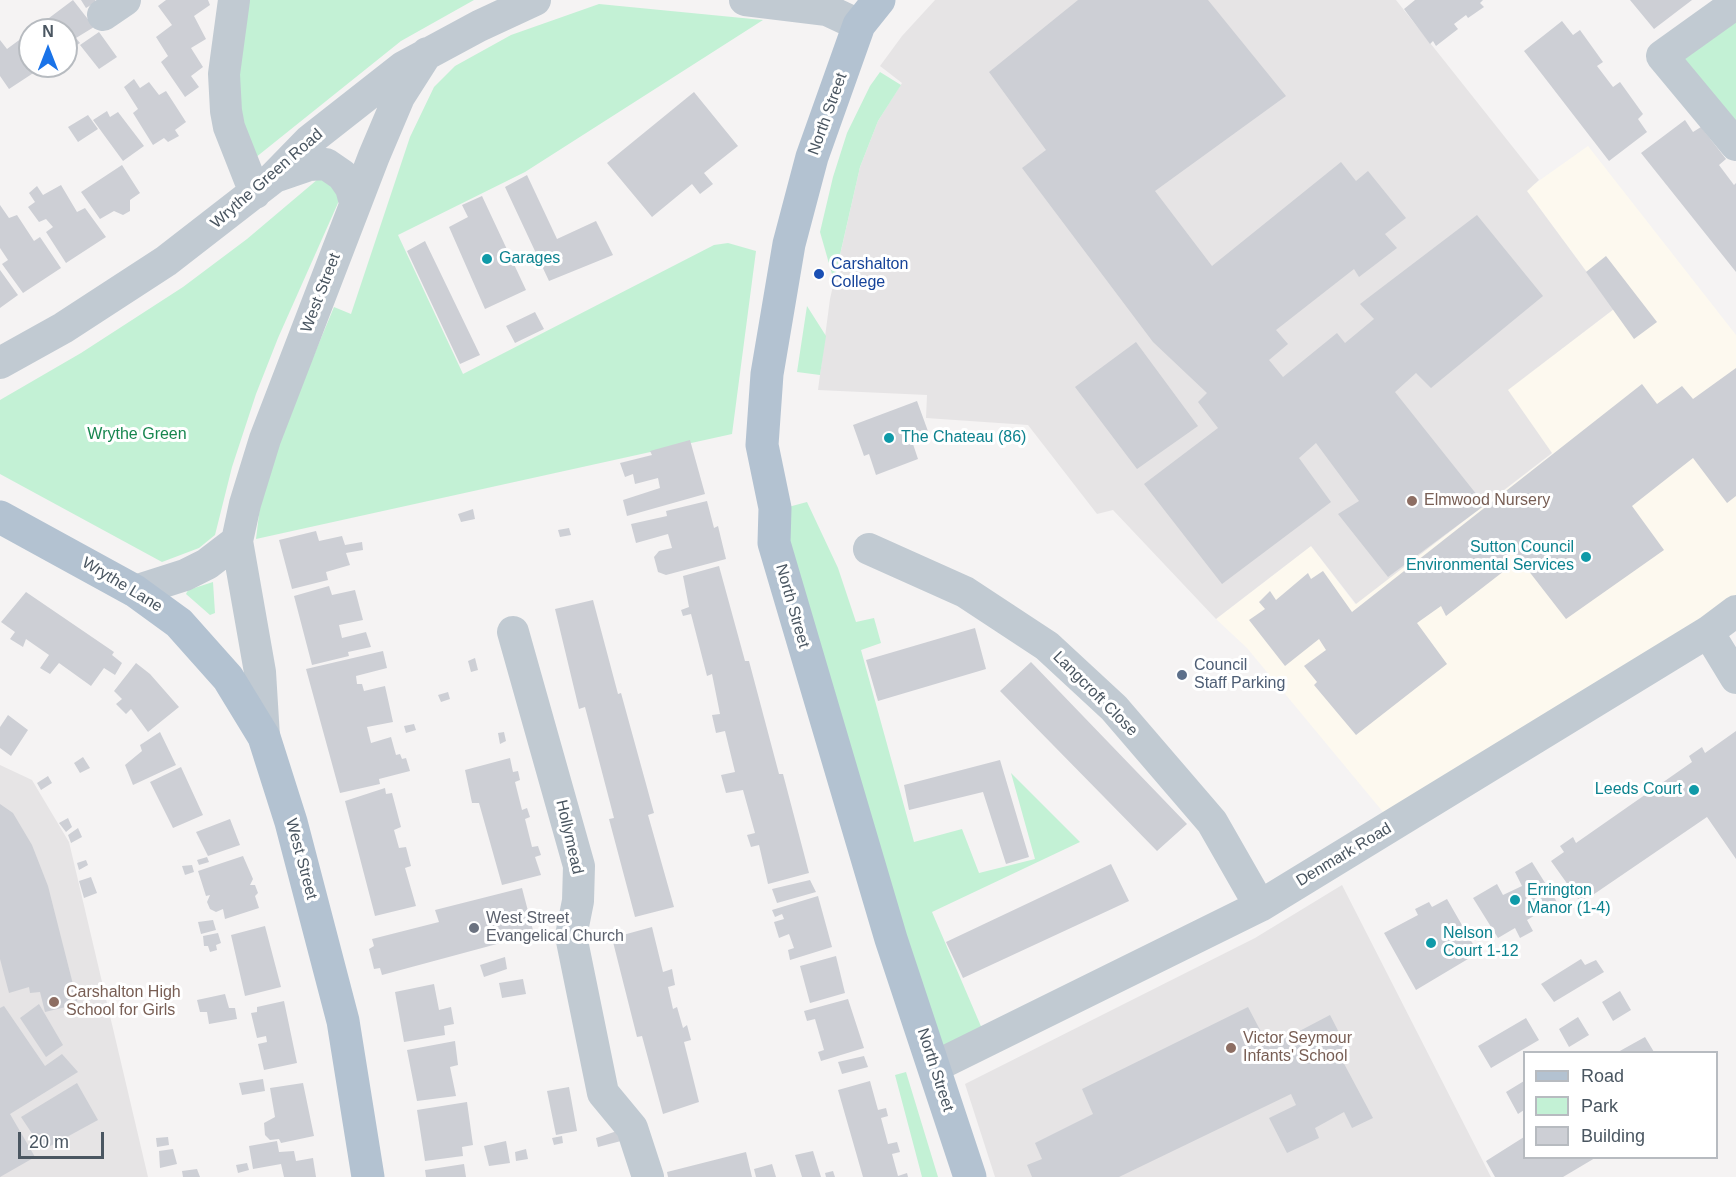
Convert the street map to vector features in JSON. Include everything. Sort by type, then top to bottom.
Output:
[{"type":"main road","name":"North Street","points":[[879,0],[859,25],[812,157],[789,244],[765,384],[762,445],[775,508],[774,543],[891,939],[970,1177]]},
{"type":"main road","name":"Wrythe Lane","points":[[0,517],[135,591],[179,622],[213,659],[241,698],[264,737]]},
{"type":"main road","name":"West Street","points":[[264,737],[291,822],[343,1021],[368,1177]]},
{"type":"street","points":[[234,0],[224,74],[229,127],[264,185],[302,166],[326,164],[342,175],[355,203]]},
{"type":"street","name":"Wrythe Green Road","points":[[0,363],[133,284],[264,185],[310,140],[385,80],[427,53],[478,26],[536,0]]},
{"type":"street","points":[[745,0],[827,10],[859,25]]},
{"type":"street","points":[[1736,3],[1662,57],[1736,145]]},
{"type":"street","name":"West Street","points":[[264,737],[260,672],[237,541],[261,450],[355,203],[399,96],[427,53]]},
{"type":"street","points":[[135,591],[176,578],[207,564],[237,541]]},
{"type":"street","name":"Langcroft Close","points":[[869,549],[965,592],[1055,654],[1114,708],[1212,822],[1260,906]]},
{"type":"street","name":"Denmark Road","points":[[934,1067],[1260,906],[1708,632],[1736,611]]},
{"type":"street","name":"Hollymead","points":[[513,632],[579,866],[578,901],[571,936],[603,1093],[632,1128],[648,1177]]},
{"type":"street","points":[[1708,632],[1736,678]]},
{"type":"shaded area","points":[[935,0],[1396,0],[1539,180],[1527,191],[1614,309],[1508,390],[1552,453],[1356,604],[1311,546],[1216,619],[1113,510],[1097,514],[1028,425],[926,418],[927,395],[818,390],[830,299],[860,167],[878,121],[902,83],[880,66],[902,36]]},
{"type":"shaded area","points":[[1588,146],[1736,335],[1736,595],[1694,628],[1388,818],[1247,648],[1216,619],[1311,546],[1355,604],[1552,454],[1507,390],[1614,309],[1526,190]]},
{"type":"shaded area","name":"Carshalton High School for Girls","points":[[0,765],[32,780],[69,842],[148,1177],[0,1177]]},
{"type":"shaded area","name":"Victor Seymour Infants' School","points":[[1342,885],[1491,1177],[995,1177],[965,1084],[1255,938]]},
{"type":"green space","points":[[246,0],[474,0],[401,41],[255,158],[239,110],[238,70]]},
{"type":"green space","points":[[599,4],[763,20],[525,172],[398,235],[463,374],[714,245],[728,243],[756,251],[732,434],[256,539],[260,506],[273,453],[334,307],[351,314],[410,137],[434,87],[455,66],[511,35]]},
{"type":"green space","points":[[1736,8],[1736,135],[1671,55]]},
{"type":"green space","points":[[880,72],[901,85],[878,121],[860,167],[834,281],[820,232],[833,177],[847,133],[870,86]]},
{"type":"green space","name":"Wrythe Green","points":[[318,179],[331,181],[339,197],[338,203],[278,338],[256,394],[232,467],[215,535],[199,548],[162,562],[0,474],[0,400],[81,353],[183,287],[247,239]]},
{"type":"green space","points":[[807,306],[826,336],[820,375],[797,372]]},
{"type":"green space","points":[[807,502],[838,568],[856,622],[874,618],[881,643],[861,650],[914,842],[962,829],[979,873],[1035,859],[1011,773],[1080,842],[932,912],[986,1038],[934,1067],[777,510]]},
{"type":"green space","points":[[213,582],[215,613],[210,615],[186,594],[188,590]]},
{"type":"green space","points":[[906,1072],[938,1177],[922,1177],[895,1075]]},
{"type":"building","points":[[73,0],[94,27],[78,37],[78,18],[49,18]]},
{"type":"building","points":[[81,0],[95,0],[96,2],[86,8]]},
{"type":"building","points":[[166,0],[208,0],[210,5],[194,16],[206,39],[191,48],[203,67],[191,76],[199,87],[185,97],[161,62],[168,56],[156,37],[172,25],[158,6]]},
{"type":"building","points":[[1078,0],[1208,0],[1286,96],[1155,191],[1212,266],[1341,162],[1356,181],[1368,171],[1406,218],[1385,234],[1397,248],[1359,277],[1354,269],[1276,330],[1288,344],[1269,360],[1283,377],[1337,333],[1345,343],[1374,319],[1360,304],[1477,215],[1543,296],[1431,388],[1416,373],[1395,392],[1485,505],[1388,577],[1338,514],[1359,501],[1316,443],[1299,458],[1331,502],[1222,584],[1144,484],[1218,428],[1198,402],[1207,393],[1153,342],[1022,168],[1046,150],[989,72]]},
{"type":"building","points":[[1415,0],[1483,0],[1480,3],[1484,7],[1468,18],[1466,15],[1454,24],[1458,29],[1436,46],[1433,41],[1430,44],[1404,9]]},
{"type":"building","points":[[1630,0],[1692,0],[1654,29]]},
{"type":"building","points":[[1562,21],[1573,35],[1580,30],[1603,62],[1597,66],[1613,87],[1620,82],[1643,114],[1638,119],[1647,132],[1609,161],[1524,51]]},
{"type":"building","points":[[99,32],[117,57],[99,69],[80,45]]},
{"type":"building","points":[[0,40],[7,49],[18,41],[18,78],[26,78],[9,89],[0,76]]},
{"type":"building","points":[[134,79],[140,88],[149,82],[159,95],[166,91],[186,122],[175,130],[179,136],[168,142],[164,138],[153,145],[133,113],[138,109],[124,87]]},
{"type":"building","points":[[694,92],[738,146],[704,173],[713,184],[700,194],[692,184],[652,217],[607,163]]},
{"type":"building","points":[[107,111],[110,117],[118,112],[144,146],[123,161],[93,120]]},
{"type":"building","points":[[88,115],[98,129],[78,142],[68,127]]},
{"type":"building","points":[[1685,120],[1693,132],[1701,127],[1726,159],[1719,165],[1734,185],[1736,183],[1736,272],[1641,153]]},
{"type":"building","points":[[122,165],[140,193],[130,200],[130,211],[123,215],[114,211],[100,219],[81,192]]},
{"type":"building","points":[[527,175],[557,239],[596,221],[613,255],[549,281],[505,187]]},
{"type":"building","points":[[61,185],[77,212],[85,208],[106,237],[66,263],[46,232],[53,227],[46,219],[39,222],[28,207],[35,202],[29,193],[37,186],[43,195]]},
{"type":"building","name":"Garages","points":[[482,196],[526,290],[485,309],[449,227],[468,217],[462,205]]},
{"type":"building","points":[[0,205],[9,218],[17,215],[34,241],[40,237],[61,268],[23,293],[2,264],[8,260],[0,248]]},
{"type":"building","points":[[425,241],[480,355],[460,364],[407,251]]},
{"type":"building","points":[[1606,256],[1657,322],[1634,339],[1586,272]]},
{"type":"building","points":[[0,270],[18,295],[0,308]]},
{"type":"building","points":[[535,312],[544,329],[515,343],[506,326]]},
{"type":"building","points":[[1136,342],[1198,426],[1137,469],[1075,387]]},
{"type":"building","name":"Sutton Council Environmental Services","points":[[1736,368],[1736,496],[1727,503],[1693,458],[1632,506],[1664,550],[1566,619],[1514,552],[1498,563],[1504,571],[1446,616],[1441,606],[1417,623],[1447,664],[1356,735],[1314,685],[1317,682],[1304,666],[1326,650],[1319,639],[1285,666],[1249,620],[1265,609],[1259,602],[1270,591],[1276,600],[1308,573],[1311,579],[1323,571],[1352,612],[1642,384],[1657,404],[1682,386],[1693,399]]},
{"type":"building","name":"The Chateau (86)","points":[[917,401],[929,434],[912,441],[918,459],[876,475],[869,454],[864,456],[853,425]]},
{"type":"building","points":[[690,440],[705,494],[627,516],[623,500],[660,488],[658,478],[635,484],[633,474],[625,477],[620,463],[652,455],[650,451]]},
{"type":"building","points":[[707,501],[714,528],[718,526],[726,559],[666,575],[658,572],[654,557],[659,551],[672,548],[668,534],[636,543],[631,524],[667,516],[666,511]]},
{"type":"building","points":[[473,509],[475,519],[461,522],[458,514]]},
{"type":"building","points":[[569,528],[571,535],[560,537],[558,530]]},
{"type":"building","points":[[316,531],[319,541],[342,536],[345,545],[362,542],[363,550],[346,553],[350,565],[326,572],[328,580],[292,589],[279,540]]},
{"type":"building","points":[[719,566],[745,661],[749,661],[779,774],[783,774],[809,873],[768,884],[759,845],[751,847],[747,835],[755,833],[743,790],[726,793],[721,775],[735,772],[725,731],[716,733],[712,715],[720,714],[712,674],[707,676],[691,614],[683,616],[681,610],[689,607],[683,576]]},
{"type":"building","points":[[329,586],[332,595],[355,590],[363,620],[339,625],[342,638],[366,632],[371,647],[348,652],[349,656],[312,665],[294,596]]},
{"type":"building","points":[[26,592],[114,652],[112,655],[122,663],[115,675],[104,668],[91,686],[59,663],[50,674],[40,668],[49,655],[26,639],[23,647],[10,639],[15,632],[1,622]]},
{"type":"building","points":[[593,600],[618,694],[621,693],[654,813],[648,815],[674,907],[635,917],[609,819],[614,818],[585,707],[579,709],[555,609]]},
{"type":"building","points":[[975,628],[986,669],[878,701],[866,660]]},
{"type":"building","points":[[383,651],[387,668],[356,676],[357,684],[362,684],[364,691],[385,686],[393,722],[367,727],[371,743],[391,737],[396,755],[400,754],[402,759],[406,758],[410,771],[379,779],[380,784],[340,793],[306,669]]},
{"type":"building","points":[[475,658],[478,670],[471,672],[468,661]]},
{"type":"building","points":[[1031,662],[1187,824],[1157,851],[1000,691]]},
{"type":"building","points":[[136,663],[150,674],[179,707],[148,732],[131,709],[126,714],[116,704],[122,699],[114,691]]},
{"type":"building","points":[[448,692],[450,699],[441,702],[438,695]]},
{"type":"building","points":[[8,715],[28,730],[11,756],[0,748],[0,727]]},
{"type":"building","points":[[414,724],[416,730],[406,733],[404,726]]},
{"type":"building","name":"Leeds Court","points":[[1736,731],[1736,859],[1707,817],[1581,903],[1551,861],[1564,852],[1560,846],[1573,837],[1576,843],[1692,762],[1689,756],[1702,747],[1705,753]]},
{"type":"building","points":[[160,732],[176,765],[133,785],[125,765],[142,751],[140,745]]},
{"type":"building","points":[[504,732],[506,741],[500,744],[498,733]]},
{"type":"building","points":[[83,757],[90,768],[80,773],[74,763]]},
{"type":"building","points":[[510,758],[513,772],[518,771],[520,780],[515,782],[522,810],[527,808],[530,817],[525,819],[532,847],[538,846],[541,855],[535,857],[541,875],[502,885],[479,803],[472,803],[465,770]]},
{"type":"building","points":[[1000,760],[1029,857],[1006,864],[983,792],[909,810],[904,785]]},
{"type":"building","points":[[181,767],[203,815],[173,828],[150,782]]},
{"type":"building","points":[[48,776],[52,783],[41,790],[37,783]]},
{"type":"building","points":[[385,788],[386,794],[392,793],[401,827],[394,830],[399,848],[406,847],[411,866],[405,868],[416,906],[375,916],[345,801]]},
{"type":"building","points":[[0,804],[13,813],[32,845],[48,886],[78,1004],[45,1012],[40,992],[30,993],[29,987],[9,993],[0,959]]},
{"type":"building","points":[[68,818],[72,827],[66,832],[59,823]]},
{"type":"building","points":[[230,819],[240,845],[208,856],[196,832]]},
{"type":"building","points":[[78,828],[82,837],[71,843],[68,835]]},
{"type":"building","points":[[243,856],[253,879],[250,885],[255,885],[258,893],[255,896],[259,908],[225,919],[223,909],[216,912],[210,909],[207,902],[210,895],[206,896],[198,871]]},
{"type":"building","points":[[207,857],[209,862],[199,865],[197,860]]},
{"type":"building","points":[[86,860],[88,865],[79,870],[77,863]]},
{"type":"building","name":"Errington Manor (1-4)","points":[[1532,862],[1557,902],[1527,920],[1533,931],[1520,938],[1515,928],[1498,938],[1473,898],[1497,884],[1503,895],[1522,886],[1515,872]]},
{"type":"building","points":[[1111,864],[1129,901],[963,978],[946,942]]},
{"type":"building","points":[[192,865],[194,872],[185,875],[182,866]]},
{"type":"building","points":[[91,877],[97,893],[84,898],[79,881]]},
{"type":"building","points":[[810,880],[816,892],[777,903],[772,889]]},
{"type":"building","name":"West Street Evangelical Church","points":[[522,888],[534,934],[382,975],[380,968],[374,969],[369,949],[374,946],[372,939],[439,922],[435,910]]},
{"type":"building","points":[[818,896],[832,947],[790,960],[788,950],[794,948],[789,934],[779,938],[774,922],[784,919],[782,914],[775,917],[772,910]]},
{"type":"building","name":"Nelson Court 1-12","points":[[1447,899],[1478,953],[1416,990],[1384,933],[1418,915],[1415,909],[1429,902],[1432,907]]},
{"type":"building","points":[[213,920],[216,930],[201,934],[198,922]]},
{"type":"building","points":[[265,926],[281,987],[245,996],[231,935]]},
{"type":"building","points":[[652,927],[663,972],[672,969],[675,985],[668,987],[673,1009],[677,1007],[683,1028],[687,1025],[691,1040],[684,1042],[699,1102],[663,1114],[642,1036],[637,1037],[612,938]]},
{"type":"building","points":[[218,933],[221,943],[216,945],[217,950],[210,952],[208,946],[204,946],[203,936]]},
{"type":"building","points":[[836,956],[845,993],[810,1003],[800,966]]},
{"type":"building","points":[[505,957],[507,969],[484,977],[480,965]]},
{"type":"building","points":[[1581,959],[1585,965],[1596,960],[1604,972],[1554,1002],[1541,984]]},
{"type":"building","points":[[523,979],[526,994],[502,998],[499,983]]},
{"type":"building","points":[[434,984],[439,1010],[451,1007],[454,1024],[444,1026],[445,1035],[404,1042],[395,992]]},
{"type":"building","points":[[1620,991],[1631,1010],[1613,1021],[1602,1002]]},
{"type":"building","points":[[225,994],[229,1008],[235,1008],[237,1019],[209,1024],[207,1012],[200,1012],[197,1000]]},
{"type":"building","points":[[848,999],[864,1048],[821,1061],[818,1052],[824,1050],[815,1019],[807,1021],[804,1011]]},
{"type":"building","points":[[284,1001],[297,1063],[264,1070],[258,1044],[267,1042],[266,1036],[257,1038],[251,1013],[257,1012],[257,1007]]},
{"type":"building","points":[[39,1004],[63,1045],[46,1057],[20,1018]]},
{"type":"building","points":[[4,1006],[45,1066],[62,1054],[78,1072],[10,1114],[35,1157],[0,1177],[0,1008]]},
{"type":"building","points":[[1248,1007],[1269,1047],[1330,1015],[1350,1054],[1341,1058],[1373,1118],[1352,1128],[1344,1112],[1315,1128],[1319,1138],[1287,1153],[1269,1118],[1296,1105],[1291,1094],[1119,1177],[1032,1177],[1027,1165],[1042,1159],[1035,1143],[1093,1114],[1082,1089]]},
{"type":"building","points":[[1578,1017],[1589,1035],[1569,1047],[1559,1029]]},
{"type":"building","points":[[1526,1018],[1539,1040],[1491,1068],[1478,1046]]},
{"type":"building","points":[[1645,1037],[1653,1051],[1620,1051]]},
{"type":"building","points":[[455,1041],[458,1065],[450,1067],[456,1096],[417,1101],[407,1050]]},
{"type":"building","points":[[864,1056],[868,1067],[842,1074],[838,1062]]},
{"type":"building","points":[[263,1079],[265,1091],[242,1095],[239,1083]]},
{"type":"building","points":[[870,1081],[878,1110],[886,1108],[888,1116],[881,1118],[888,1144],[897,1142],[900,1152],[892,1154],[898,1176],[907,1173],[908,1177],[863,1177],[838,1090]]},
{"type":"building","points":[[1523,1082],[1523,1111],[1518,1114],[1506,1092]]},
{"type":"building","points":[[77,1083],[98,1120],[43,1150],[21,1117]]},
{"type":"building","points":[[303,1083],[314,1136],[281,1143],[279,1139],[270,1140],[265,1135],[264,1123],[275,1117],[270,1088]]},
{"type":"building","points":[[569,1087],[577,1131],[556,1135],[547,1091]]},
{"type":"building","points":[[467,1102],[473,1145],[462,1147],[463,1156],[425,1161],[417,1110]]},
{"type":"building","points":[[617,1131],[621,1141],[598,1147],[596,1138]]},
{"type":"building","points":[[562,1136],[563,1143],[554,1145],[552,1138]]},
{"type":"building","points":[[168,1137],[169,1145],[157,1147],[156,1138]]},
{"type":"building","points":[[1523,1138],[1523,1159],[1593,1159],[1563,1177],[1495,1177],[1486,1161]]},
{"type":"building","points":[[277,1141],[279,1152],[294,1151],[296,1161],[313,1158],[316,1177],[284,1177],[281,1164],[253,1169],[249,1146]]},
{"type":"building","points":[[506,1141],[510,1163],[489,1166],[484,1146]]},
{"type":"building","points":[[173,1149],[177,1164],[160,1168],[159,1151]]},
{"type":"building","points":[[526,1149],[528,1159],[516,1161],[515,1152]]},
{"type":"building","points":[[813,1151],[821,1177],[802,1177],[795,1155]]},
{"type":"building","points":[[746,1152],[752,1177],[668,1177],[667,1172]]},
{"type":"building","points":[[247,1163],[249,1170],[238,1173],[236,1165]]},
{"type":"building","points":[[464,1164],[466,1177],[426,1177],[425,1170]]},
{"type":"building","points":[[772,1164],[776,1177],[756,1177],[754,1169]]},
{"type":"building","points":[[197,1169],[200,1177],[183,1177],[182,1171]]},
{"type":"building","points":[[833,1171],[835,1177],[826,1177],[825,1173]]},
{"type":"place","name":"Garages","points":[[487,259]]},
{"type":"place","name":"Carshalton College","points":[[819,274]]},
{"type":"place","name":"The Chateau (86)","points":[[889,438]]},
{"type":"place","name":"Elmwood Nursery","points":[[1412,501]]},
{"type":"place","name":"Sutton Council Environmental Services","points":[[1586,557]]},
{"type":"place","name":"Council Staff Parking","points":[[1182,675]]},
{"type":"place","name":"Leeds Court","points":[[1694,790]]},
{"type":"place","name":"Errington Manor (1-4)","points":[[1515,900]]},
{"type":"place","name":"West Street Evangelical Church","points":[[474,928]]},
{"type":"place","name":"Nelson Court 1-12","points":[[1431,943]]},
{"type":"place","name":"Carshalton High School for Girls","points":[[54,1002]]},
{"type":"place","name":"Victor Seymour Infants' School","points":[[1231,1048]]}]
